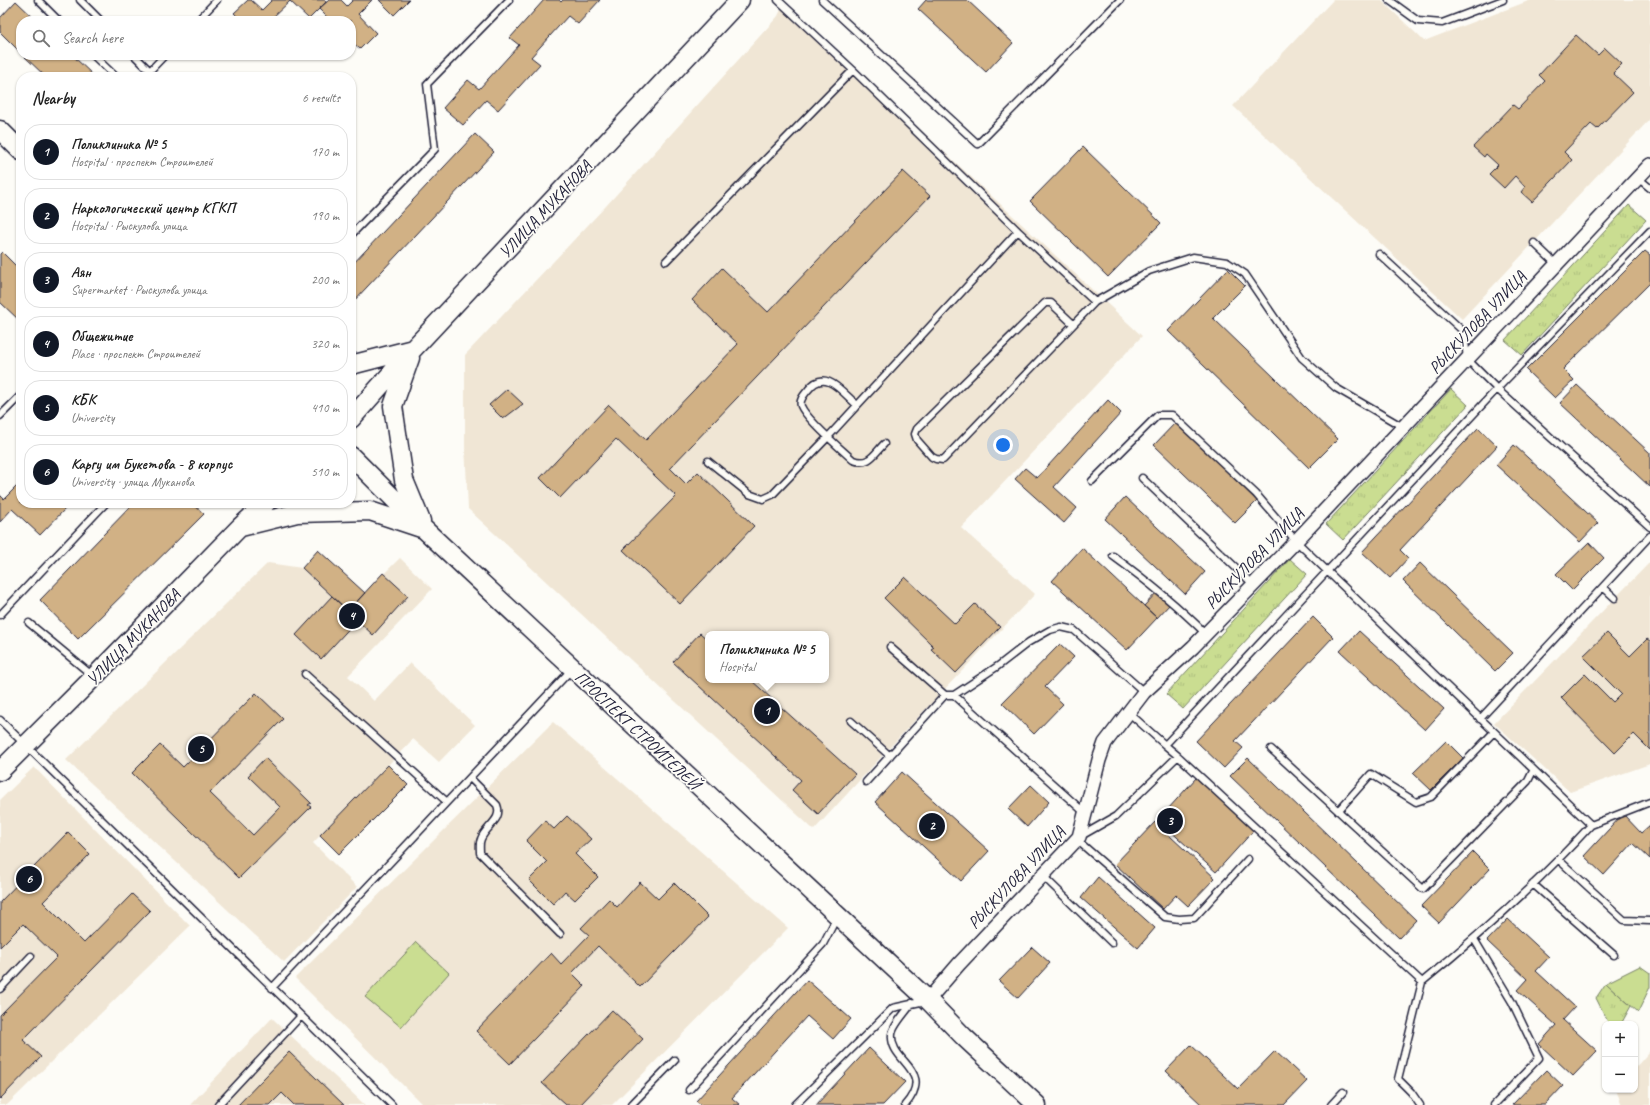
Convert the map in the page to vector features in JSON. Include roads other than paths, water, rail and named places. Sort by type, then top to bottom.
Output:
[{"type":"main road","name":"УЛИЦА МУКАНОВА","points":[[356,413],[413,349],[740,0]]},
{"type":"main road","points":[[0,130],[16,146]]},
{"type":"main road","points":[[356,364],[413,349]]},
{"type":"main road","points":[[413,349],[393,406],[404,480],[424,529]]},
{"type":"main road","name":"ПРОСПЕКТ СТРОИТЕЛЕЙ","points":[[356,461],[424,529],[572,669],[838,916],[920,1001],[964,1037],[1037,1105]]},
{"type":"main road","points":[[240,527],[246,508]]},
{"type":"main road","name":"УЛИЦА МУКАНОВА","points":[[0,771],[94,678],[240,527],[261,508]]},
{"type":"main road","points":[[240,527],[297,513],[370,511],[424,529]]},
{"type":"street","name":"РЫСКУЛОВА УЛИЦА","points":[[920,1001],[959,964],[1078,838],[1105,743],[1144,692],[1194,647],[1254,585],[1650,165]]},
{"type":"lane","points":[[38,0],[54,16]]},
{"type":"lane","points":[[80,0],[96,16]]},
{"type":"lane","points":[[202,16],[217,0]]},
{"type":"lane","points":[[356,230],[435,149],[427,84],[509,0]]},
{"type":"lane","points":[[778,0],[853,70],[1018,231],[1095,302]]},
{"type":"lane","points":[[822,0],[978,144],[1120,0]]},
{"type":"lane","points":[[1389,0],[1418,21],[1442,23],[1503,0]]},
{"type":"lane","points":[[98,60],[111,72]]},
{"type":"lane","points":[[139,60],[150,71],[160,60]]},
{"type":"lane","points":[[666,261],[853,70]]},
{"type":"lane","points":[[1638,178],[1650,188]]},
{"type":"lane","points":[[708,461],[749,494],[763,499],[772,495],[828,437],[1018,231]]},
{"type":"lane","points":[[1165,745],[1497,389],[1650,231]]},
{"type":"lane","points":[[1534,242],[1556,264]]},
{"type":"lane","points":[[1379,254],[1464,332],[1467,359],[1497,389],[1650,527]]},
{"type":"lane","points":[[1073,324],[1051,303],[1045,303],[917,429],[915,434],[917,440],[932,456],[936,459],[943,460],[1095,302],[1149,271],[1193,257],[1227,262],[1245,274],[1302,358],[1336,388],[1403,427]]},
{"type":"lane","points":[[857,405],[834,384],[826,380],[818,380],[812,385],[802,397],[800,403],[802,408],[828,437],[853,460],[861,463],[868,460],[884,444]]},
{"type":"lane","points":[[0,416],[16,400]]},
{"type":"lane","points":[[1092,481],[1158,415],[1172,414],[1256,494],[1296,541],[1590,825]]},
{"type":"lane","points":[[1142,478],[1254,585]]},
{"type":"lane","points":[[0,615],[101,508]]},
{"type":"lane","points":[[1480,719],[1650,536]]},
{"type":"lane","points":[[1113,556],[1183,610],[1206,634]]},
{"type":"lane","points":[[1603,587],[1614,598]]},
{"type":"lane","points":[[29,622],[94,678]]},
{"type":"lane","points":[[890,647],[945,695],[954,695],[998,666],[1029,642],[1050,630],[1061,627],[1074,630],[1144,692]]},
{"type":"lane","points":[[272,988],[572,669]]},
{"type":"lane","points":[[305,674],[447,802]]},
{"type":"lane","points":[[866,782],[945,695]]},
{"type":"lane","points":[[954,695],[1086,814]]},
{"type":"lane","points":[[1128,712],[1178,756],[1422,982]]},
{"type":"lane","points":[[0,720],[392,1105]]},
{"type":"lane","points":[[851,721],[890,756]]},
{"type":"lane","points":[[1338,811],[1371,774],[1416,802],[1431,797],[1494,732]]},
{"type":"lane","points":[[1271,749],[1423,889],[1528,781],[1533,771]]},
{"type":"lane","points":[[1178,756],[1116,816],[1078,838],[1165,916],[1179,919],[1194,918],[1248,860]]},
{"type":"lane","points":[[470,778],[497,805],[499,816],[480,840],[480,852],[560,934]]},
{"type":"lane","points":[[1420,1105],[1411,1092],[1398,1080],[1422,982],[1474,939],[1559,860],[1590,825],[1650,802]]},
{"type":"lane","points":[[1559,860],[1624,920],[1650,921]]},
{"type":"lane","points":[[1042,875],[1112,943]]},
{"type":"lane","points":[[1533,884],[1614,956]]},
{"type":"lane","points":[[689,1090],[824,944],[838,916]]},
{"type":"lane","points":[[1474,939],[1512,1002],[1540,1058],[1494,1105]]},
{"type":"lane","points":[[0,989],[31,956]]},
{"type":"lane","points":[[795,1105],[874,1025],[893,1008],[920,1001]]},
{"type":"lane","points":[[905,1105],[913,1096],[916,1087],[916,1078],[893,1046],[892,1034],[895,1026],[920,1001]]},
{"type":"lane","points":[[218,1105],[301,1016]]},
{"type":"lane","points":[[631,1105],[675,1060]]},
{"type":"lane","points":[[1331,1105],[1344,1092]]},
{"type":"place","name":"Общежитие","points":[[352,616]]},
{"type":"place","name":"Поликлиника № 5","points":[[767,711]]},
{"type":"place","name":"КБК","points":[[201,749]]},
{"type":"place","name":"Аян","points":[[1170,821]]},
{"type":"place","name":"Наркологический центр КГКП","points":[[932,826]]},
{"type":"place","name":"Каргу им Букетова - 8 корпус","points":[[29,879]]}]
